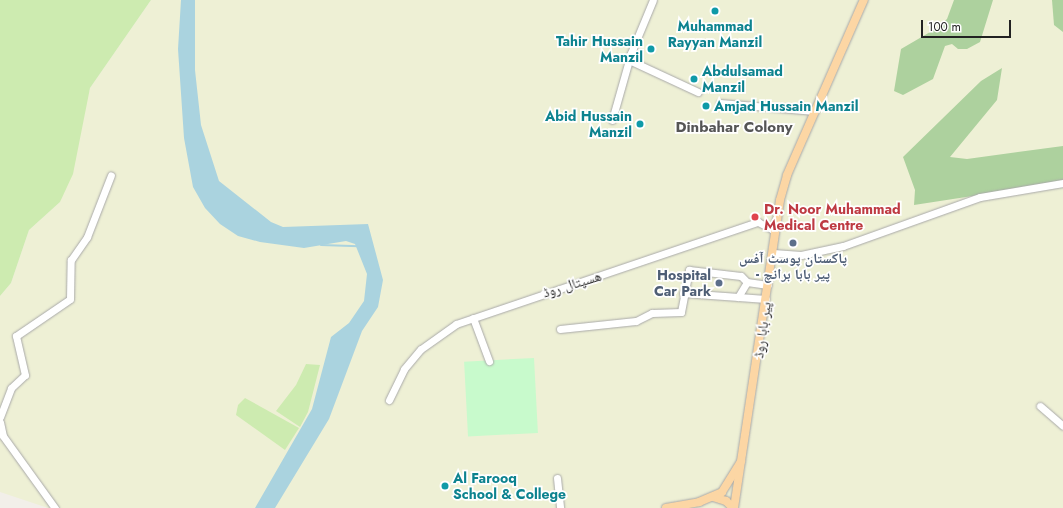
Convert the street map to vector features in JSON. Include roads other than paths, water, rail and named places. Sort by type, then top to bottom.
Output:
[{"type":"main road","name":"پیر بابا روڈ","points":[[734,508],[744,457],[778,215],[787,175],[864,0]]},
{"type":"main road","points":[[666,508],[712,497],[722,492],[744,457]]},
{"type":"main road","points":[[712,497],[726,500],[734,508]]},
{"type":"street","points":[[612,120],[629,60],[653,0]]},
{"type":"street","points":[[629,60],[698,92]]},
{"type":"street","points":[[720,103],[815,111]]},
{"type":"street","points":[[0,417],[11,388],[26,375],[16,336],[70,299],[71,260],[88,236],[111,175]]},
{"type":"street","points":[[773,253],[801,255],[843,246],[980,197],[1063,183]]},
{"type":"street","name":"ھسپتال روڈ","points":[[388,400],[404,369],[421,349],[436,335],[473,318],[758,222],[772,229],[778,215]]},
{"type":"street","points":[[560,329],[636,321],[652,313],[678,313],[689,270],[741,276],[747,282],[768,285]]},
{"type":"street","points":[[738,297],[747,282]]},
{"type":"street","points":[[683,293],[766,299]]},
{"type":"street","points":[[473,318],[489,361]]},
{"type":"street","points":[[1040,406],[1063,426]]},
{"type":"street","points":[[0,422],[3,436],[55,508]]},
{"type":"street","points":[[557,478],[560,508]]},
{"type":"water","points":[[181,0],[195,0],[195,70],[201,125],[219,181],[271,222],[283,227],[368,224],[383,280],[378,307],[362,331],[329,419],[275,508],[255,508],[312,409],[331,337],[349,323],[364,301],[367,274],[355,244],[346,241],[304,248],[260,242],[238,236],[220,224],[205,208],[193,187],[184,138],[178,49]]},
{"type":"waterway","points":[[321,245],[359,246]]},
{"type":"place","name":"Muhammad Rayyan Manzil","points":[[715,11]]},
{"type":"place","name":"Tahir Hussain Manzil","points":[[651,49]]},
{"type":"place","name":"Abdulsamad Manzil","points":[[694,79]]},
{"type":"place","name":"Amjad Hussain Manzil","points":[[706,106]]},
{"type":"place","name":"Abid Hussain Manzil","points":[[640,124]]},
{"type":"place","name":"Dr. Noor Muhammad Medical Centre","points":[[755,217]]},
{"type":"place","name":"پاکستان پوسٹ آفس - پیر بابا برانچ","points":[[793,243]]},
{"type":"place","name":"Hospital Car Park","points":[[719,283]]},
{"type":"place","name":"Al Farooq School & College","points":[[445,486]]},
{"type":"district","name":"Dinbahar Colony","points":[[734,128]]}]
